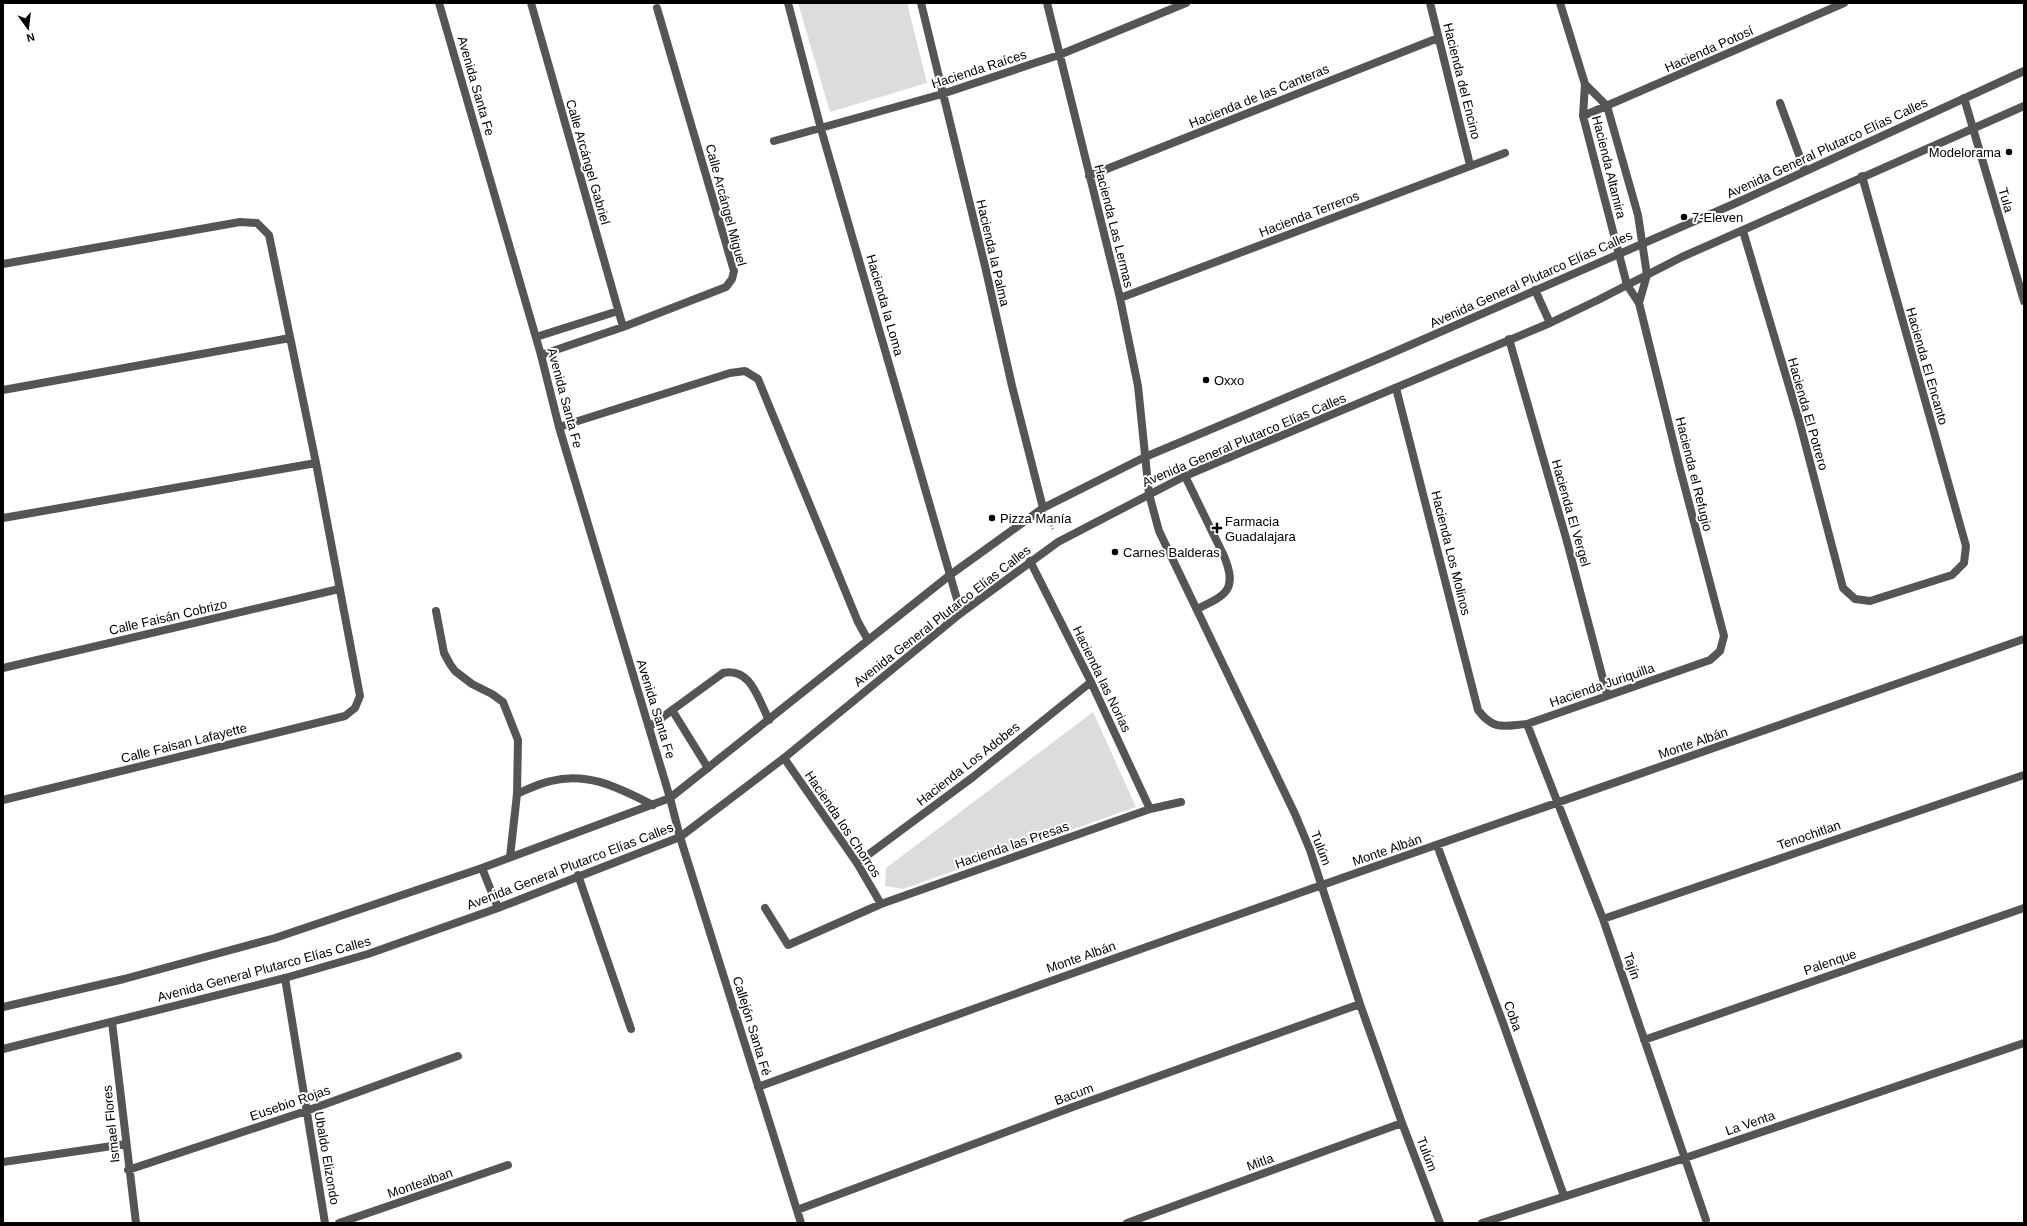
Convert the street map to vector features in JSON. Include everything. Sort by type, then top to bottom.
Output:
[{"type":"street","name":"Avenida Santa Fe","points":[[439,3],[536,337],[559,427],[670,798],[680,837]]},
{"type":"street","name":"Calle Arcángel Gabriel","points":[[531,3],[623,327]]},
{"type":"street","name":"Hacienda la Loma","points":[[788,3],[821,129],[961,614]]},
{"type":"street","name":"Hacienda la Palma","points":[[921,3],[985,266],[1012,386],[1043,508]]},
{"type":"street","name":"Hacienda Las Lermas","points":[[1047,3],[1120,298],[1138,386],[1149,494]]},
{"type":"street","name":"Hacienda Raíces","points":[[774,141],[942,94],[1059,55],[1186,3]]},
{"type":"street","name":"Hacienda del Encino","points":[[1430,3],[1470,165]]},
{"type":"street","name":"Hacienda Altamira","points":[[1560,3],[1585,84],[1582,116],[1627,285]]},
{"type":"street","name":"Hacienda Potosí","points":[[1582,116],[1844,3]]},
{"type":"street","name":"Calle Arcángel Miguel","points":[[541,355],[623,327],[726,287],[732,279],[734,270],[657,8]]},
{"type":"street","name":"Hacienda de las Canteras","points":[[1089,176],[1438,38]]},
{"type":"street","name":"Avenida General Plutarco Elías Calles","points":[[3,1007],[124,979],[275,938],[482,868],[670,798],[950,575],[1043,508],[1145,457],[1619,254],[2024,71]]},
{"type":"street","name":"Hacienda Altamira","points":[[1585,84],[1607,106],[1638,215],[1648,275]]},
{"type":"street","name":"Tula","points":[[1964,98],[2024,301]]},
{"type":"street","points":[[1780,103],[1805,171]]},
{"type":"street","name":"Avenida General Plutarco Elías Calles","points":[[3,1049],[285,978],[368,954],[498,908],[680,837],[784,758],[961,614],[1030,561],[1058,542],[1185,476],[1550,322],[1682,257],[1743,231],[1862,176],[2024,106]]},
{"type":"street","name":"Hacienda Terreros","points":[[1120,298],[1505,153]]},
{"type":"street","name":"Hacienda El Encanto","points":[[1855,599],[1870,601],[1952,575],[1964,563],[1966,546],[1862,176]]},
{"type":"street","points":[[3,264],[240,222],[257,223],[269,235],[316,463],[339,589]]},
{"type":"street","name":"Hacienda El Potrero","points":[[1743,231],[1799,420],[1843,588],[1855,599]]},
{"type":"street","points":[[1639,303],[1648,275]]},
{"type":"street","name":"Hacienda el Refugio","points":[[1627,285],[1639,303],[1680,469],[1724,636],[1720,651]]},
{"type":"street","points":[[1535,290],[1550,322]]},
{"type":"street","points":[[536,337],[618,311]]},
{"type":"street","points":[[3,390],[290,338]]},
{"type":"street","name":"Hacienda El Vergel","points":[[1509,339],[1566,538],[1607,694]]},
{"type":"street","points":[[559,427],[730,373],[745,371],[758,379],[858,622],[868,640]]},
{"type":"street","name":"Hacienda Los Molinos","points":[[1396,388],[1478,710],[1487,722]]},
{"type":"street","points":[[3,518],[316,463]]},
{"type":"street","points":[[1185,476],[1224,556],[1229,569],[1231,583],[1226,591],[1216,600],[1197,609]]},
{"type":"street","name":"Tulúm","points":[[1149,494],[1159,531],[1295,814],[1322,885],[1360,1004],[1402,1123],[1440,1223]]},
{"type":"street","name":"Hacienda las Norias","points":[[1030,561],[1091,682],[1150,809]]},
{"type":"street","name":"Calle Faisán Cobrizo","points":[[3,668],[339,589]]},
{"type":"street","name":"Calle Faisan Lafayette","points":[[3,800],[345,716],[356,708],[360,696],[339,589]]},
{"type":"street","points":[[436,611],[444,653],[456,671],[472,684],[497,697],[503,702],[507,708],[518,740],[517,794],[510,857]]},
{"type":"street","name":"Monte Albán","points":[[758,1087],[1035,985],[1558,804],[2024,639]]},
{"type":"street","name":"Hacienda Juriquilla","points":[[1487,722],[1499,726],[1527,724],[1607,694],[1710,660],[1720,651]]},
{"type":"street","points":[[649,727],[722,673],[732,671],[742,674],[751,684],[769,720]]},
{"type":"street","name":"Hacienda Los Adobes","points":[[857,863],[973,777],[1091,682]]},
{"type":"street","points":[[672,710],[708,768]]},
{"type":"street","name":"Tajín","points":[[1527,724],[1603,919],[1706,1220]]},
{"type":"street","name":"Hacienda los Chorros","points":[[784,758],[857,863],[881,904]]},
{"type":"street","name":"Tenochitlan","points":[[1603,919],[2024,775]]},
{"type":"street","points":[[517,794],[551,781],[576,777],[606,783],[653,805]]},
{"type":"street","name":"Hacienda las Presas","points":[[765,908],[788,945],[881,904],[1150,809],[1181,802]]},
{"type":"street","name":"Callejón Santa Fé","points":[[680,837],[801,1223]]},
{"type":"street","name":"Coba","points":[[1437,845],[1503,1023],[1564,1196]]},
{"type":"street","points":[[482,868],[498,908]]},
{"type":"street","points":[[578,876],[631,1030]]},
{"type":"street","name":"Palenque","points":[[1644,1040],[2024,908]]},
{"type":"street","name":"Ubaldo Elizondo","points":[[285,978],[325,1223]]},
{"type":"street","name":"Bacum","points":[[797,1210],[1070,1108],[1360,1004]]},
{"type":"street","name":"Ismael Flores","points":[[112,1022],[128,1170],[136,1223]]},
{"type":"street","name":"La Venta","points":[[1482,1223],[1685,1158],[2024,1043]]},
{"type":"street","name":"Eusebio Rojas","points":[[128,1170],[306,1111],[458,1056]]},
{"type":"street","name":"Mitla","points":[[1127,1223],[1402,1123]]},
{"type":"street","points":[[3,1162],[126,1144]]},
{"type":"street","name":"Montealban","points":[[339,1223],[508,1165]]},
{"type":"path","points":[[1043,508],[1058,542]]},
{"type":"shaded area","points":[[798,3],[907,3],[927,83],[830,112]]},
{"type":"shaded area","points":[[1093,712],[1136,807],[903,889],[885,886],[886,868]]},
{"type":"place","name":"Modelorama","points":[[2009,152]]},
{"type":"place","name":"7-Eleven","points":[[1684,217]]},
{"type":"place","name":"Oxxo","points":[[1206,380]]},
{"type":"place","name":"Pizza Manía","points":[[992,518]]},
{"type":"place","name":"Farmacia Guadalajara","points":[[1217,528]]},
{"type":"place","name":"Carnes Balderas","points":[[1115,552]]}]
